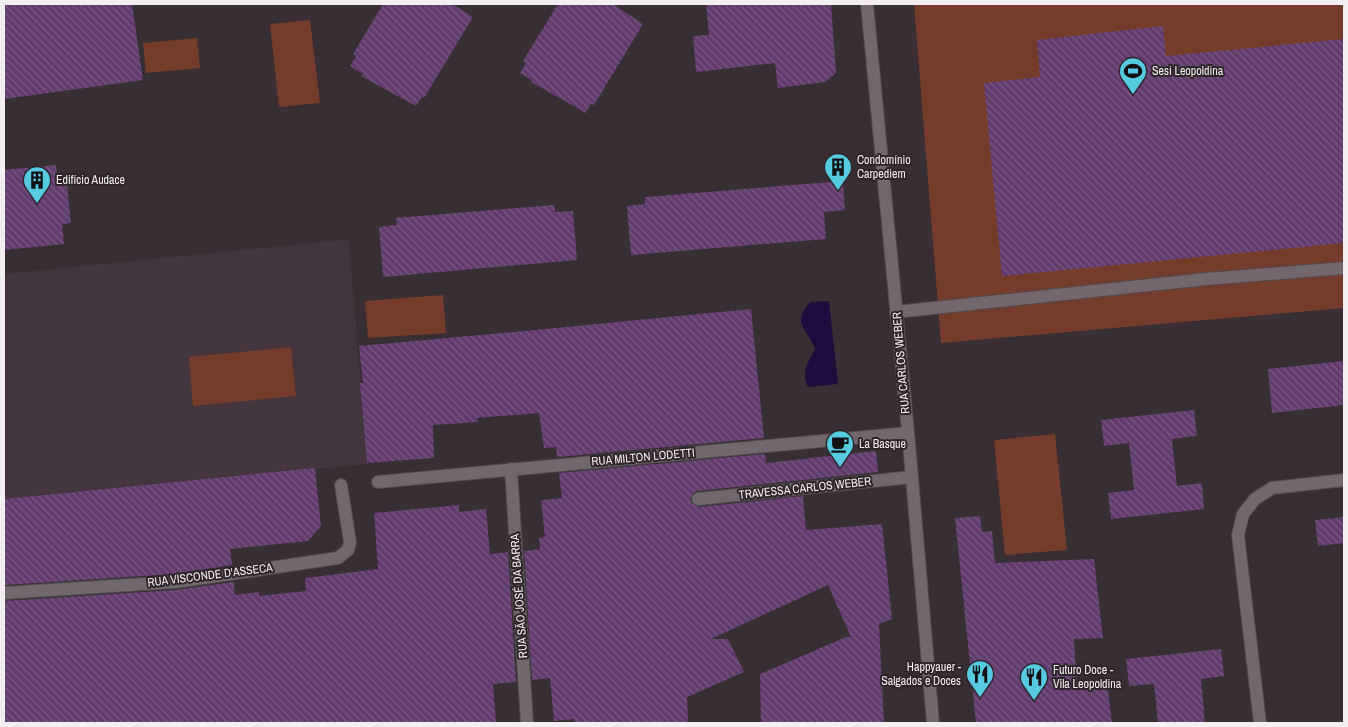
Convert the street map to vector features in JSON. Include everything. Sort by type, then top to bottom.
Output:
[{"type":"street","name":"RUA CARLOS WEBER","points":[[866,4],[908,433],[933,723]]},
{"type":"street","points":[[896,312],[1206,279],[1344,268]]},
{"type":"street","name":"RUA MILTON LODETTI","points":[[378,482],[908,433]]},
{"type":"street","name":"RUA SÃO JOSÉ DA BARRA","points":[[511,469],[527,723]]},
{"type":"street","name":"TRAVESSA CARLOS WEBER","points":[[698,500],[912,476]]},
{"type":"street","points":[[1260,723],[1238,535],[1243,514],[1255,500],[1272,488],[1344,480]]},
{"type":"street","name":"RUA VISCONDE D'ASSECA","points":[[4,593],[175,582],[338,558],[348,550],[350,542],[341,485]]},
{"type":"shaded area","name":"Sesi Leopoldina","points":[[914,4],[1344,4],[1344,308],[941,343]]},
{"type":"shaded area","points":[[310,20],[320,103],[279,107],[270,24]]},
{"type":"shaded area","points":[[197,38],[200,68],[146,73],[143,43]]},
{"type":"shaded area","points":[[349,239],[367,464],[4,499],[4,274]]},
{"type":"shaded area","points":[[443,295],[446,333],[368,338],[365,301]]},
{"type":"shaded area","points":[[829,301],[838,384],[808,387],[805,372],[815,349],[802,326],[802,316],[804,309],[810,302]]},
{"type":"shaded area","points":[[291,347],[296,396],[193,406],[189,357]]},
{"type":"shaded area","points":[[1055,434],[1067,550],[1005,555],[994,440]]},
{"type":"building","points":[[4,4],[132,4],[143,80],[4,99]]},
{"type":"building","points":[[383,4],[452,4],[473,17],[424,98],[422,97],[416,106],[361,76],[363,74],[350,66],[356,56],[353,54]]},
{"type":"building","points":[[558,4],[613,4],[643,24],[594,105],[591,104],[586,113],[531,82],[532,80],[520,73],[526,63],[523,61]]},
{"type":"building","points":[[706,4],[831,4],[836,73],[825,82],[778,88],[775,63],[696,72],[693,36],[709,35]]},
{"type":"building","points":[[1163,26],[1166,56],[1344,39],[1344,243],[1002,276],[984,83],[1040,77],[1037,40]]},
{"type":"building","name":"Edifício Audace","points":[[56,165],[58,185],[67,184],[71,223],[62,224],[64,244],[4,250],[4,170]]},
{"type":"building","points":[[843,181],[845,210],[824,212],[826,239],[631,255],[627,206],[645,204],[645,197]]},
{"type":"building","points":[[554,205],[555,212],[573,211],[577,260],[383,277],[379,227],[397,225],[396,218]]},
{"type":"building","points":[[751,309],[764,438],[557,457],[556,447],[544,448],[539,413],[477,418],[478,422],[433,425],[434,458],[367,463],[360,383],[363,383],[359,346]]},
{"type":"building","points":[[1344,361],[1344,405],[1272,413],[1268,369]]},
{"type":"building","points":[[1194,410],[1197,436],[1172,439],[1177,486],[1202,483],[1204,509],[1111,519],[1108,493],[1134,490],[1129,443],[1104,446],[1101,420]]},
{"type":"building","points":[[876,451],[878,472],[697,491],[693,493],[690,499],[692,504],[699,507],[803,496],[806,530],[882,524],[892,619],[879,624],[884,723],[761,723],[760,674],[846,637],[851,637],[828,585],[711,639],[728,639],[744,672],[687,697],[688,723],[574,723],[574,719],[554,721],[550,678],[532,680],[524,551],[540,549],[539,538],[545,537],[541,500],[562,498],[559,473],[765,454],[766,463]]},
{"type":"building","points":[[315,468],[321,526],[308,541],[230,549],[232,565],[174,574],[4,585],[4,499]]},
{"type":"building","points":[[459,505],[459,512],[486,509],[490,554],[508,552],[516,682],[493,684],[496,723],[4,723],[4,601],[176,590],[234,582],[235,595],[259,592],[259,596],[306,591],[305,578],[378,569],[374,513]]},
{"type":"building","points":[[980,516],[982,532],[992,531],[995,563],[1094,559],[1103,638],[1074,639],[1077,690],[1108,689],[1112,723],[976,723],[955,518]]},
{"type":"building","points":[[1344,517],[1344,543],[1318,546],[1315,520]]},
{"type":"building","points":[[1221,649],[1224,676],[1201,679],[1205,723],[1158,723],[1154,684],[1129,686],[1126,659]]},
{"type":"place","name":"Sesi Leopoldina","points":[[1133,95]]},
{"type":"place","name":"Condomínio Carpediem","points":[[838,191]]},
{"type":"place","name":"Edifício Audace","points":[[37,204]]},
{"type":"place","name":"La Basque","points":[[840,468]]},
{"type":"place","name":"Happyauer - Salgados e Doces","points":[[980,698]]},
{"type":"place","name":"Futuro Doce - Vila Leopoldina","points":[[1034,701]]}]
